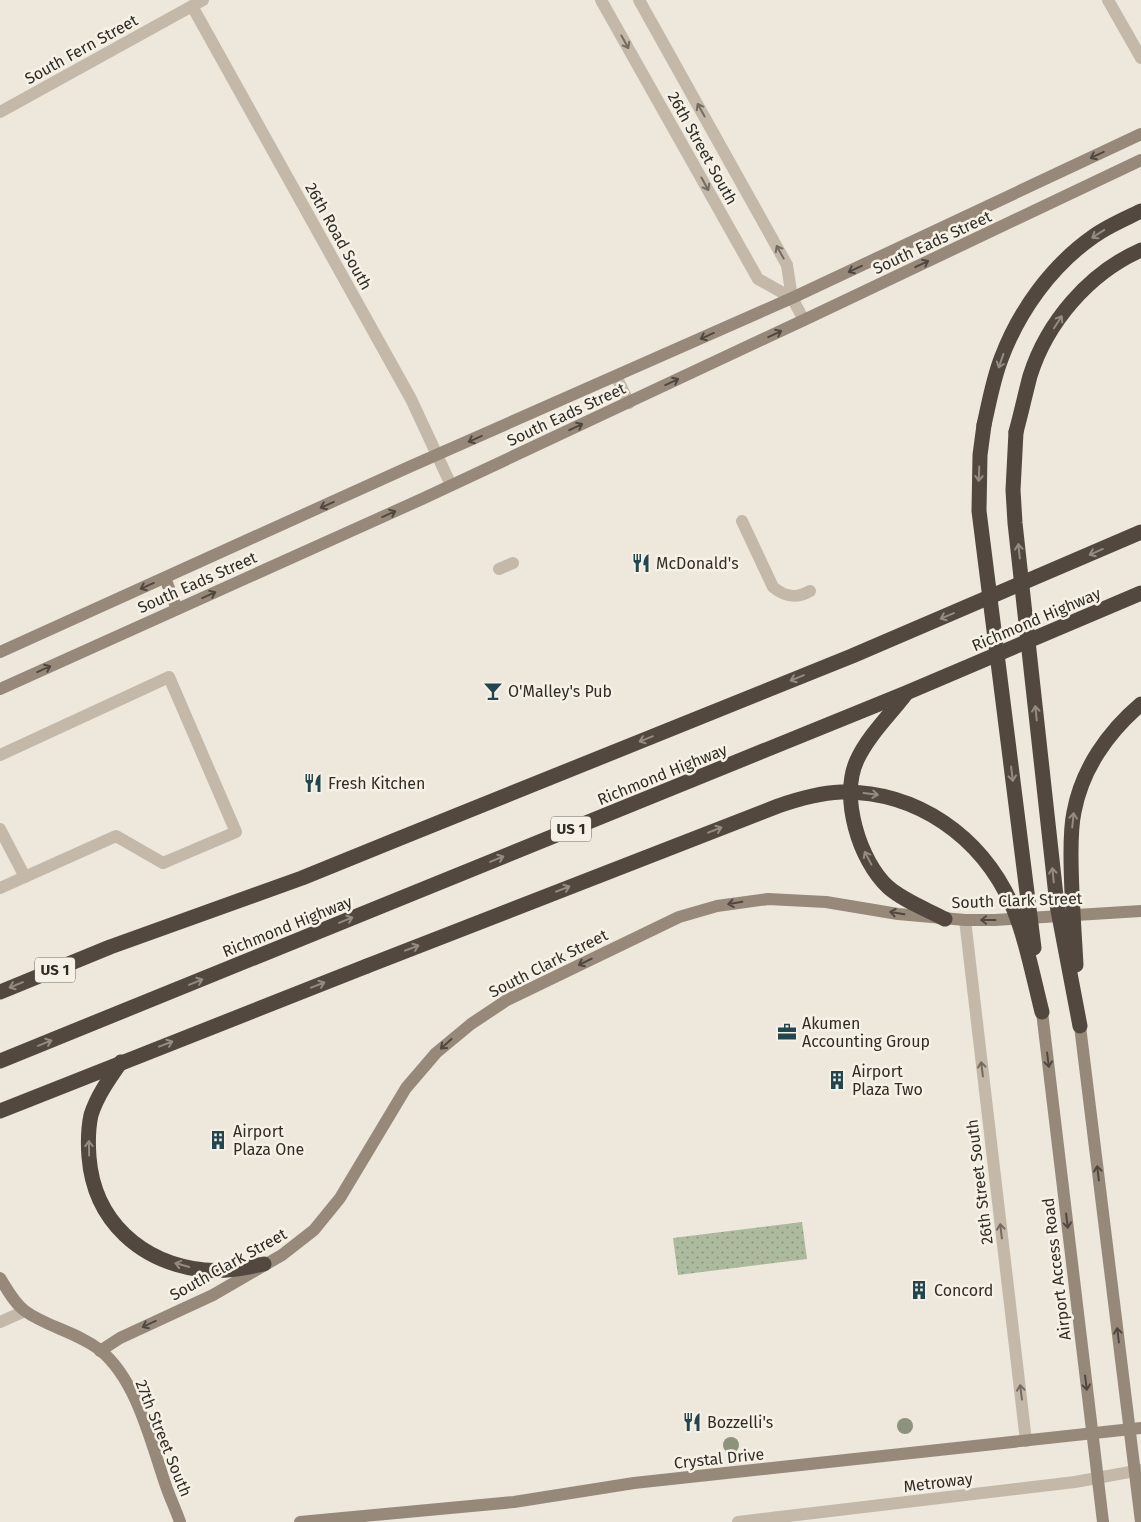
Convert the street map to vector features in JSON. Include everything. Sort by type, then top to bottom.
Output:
[{"type":"highway","points":[[1042,1012],[979,511],[980,455],[984,425],[1000,360],[1017,324],[1041,287],[1058,267],[1093,236],[1141,212]]},
{"type":"highway","points":[[1080,1026],[1057,905],[1016,533],[1013,490],[1016,432],[1031,375],[1043,346],[1058,321],[1075,298],[1095,279],[1141,250]]},
{"type":"highway","name":"US 1","points":[[0,992],[110,948],[302,878],[852,656],[1141,532]]},
{"type":"highway","name":"Richmond Highway","points":[[0,1061],[906,693],[1141,593]]},
{"type":"highway","points":[[906,693],[871,738],[858,759],[850,782],[852,812],[865,853],[878,875],[888,887],[901,897],[945,919]]},
{"type":"highway","points":[[1080,1026],[1071,865],[1074,812],[1088,770],[1100,748],[1128,715],[1141,704]]},
{"type":"highway","points":[[0,1111],[778,806],[801,798],[840,792],[878,795],[917,807],[957,831],[974,848],[1002,885],[1012,905],[1021,931],[1042,1012]]},
{"type":"highway","points":[[121,1062],[98,1098],[91,1116],[89,1130],[88,1147],[92,1182],[107,1215],[132,1242],[146,1251],[184,1267],[223,1270],[264,1264]]},
{"type":"street","name":"26th Street South","points":[[601,0],[758,279],[792,298]]},
{"type":"street","name":"26th Street South","points":[[639,0],[787,265],[792,298],[804,320]]},
{"type":"street","points":[[1108,0],[1141,58]]},
{"type":"street","name":"South Fern Street","points":[[0,112],[198,3]]},
{"type":"street","name":"26th Road South","points":[[198,3],[411,399],[451,485]]},
{"type":"street","name":"South Eads Street","points":[[0,652],[792,298],[1141,134]]},
{"type":"street","name":"South Eads Street","points":[[0,689],[629,403],[1141,160]]},
{"type":"street","points":[[616,376],[629,403]]},
{"type":"street","points":[[742,521],[773,587],[778,592],[789,596],[799,597],[810,591]]},
{"type":"street","points":[[499,569],[513,563]]},
{"type":"street","points":[[165,578],[177,609]]},
{"type":"street","points":[[0,755],[168,677],[236,832],[163,863],[116,836],[0,888]]},
{"type":"street","points":[[0,829],[26,877]]},
{"type":"street","name":"South Clark Street","points":[[100,1351],[120,1338],[213,1294],[298,1244],[314,1230],[340,1198],[406,1088],[436,1053],[471,1024],[507,1000],[679,917],[703,909],[768,899],[847,904],[898,914],[965,920],[995,920],[1141,911]]},
{"type":"street","name":"26th Street South","points":[[965,920],[1026,1441]]},
{"type":"street","name":"Airport Access Road","points":[[1042,1012],[1103,1522]]},
{"type":"street","points":[[1080,1026],[1141,1522]]},
{"type":"street","name":"27th Street South","points":[[0,1278],[25,1311],[79,1337],[100,1351],[112,1362],[134,1400],[149,1435],[180,1522]]},
{"type":"street","points":[[0,1322],[25,1311]]},
{"type":"street","name":"Crystal Drive","points":[[300,1522],[514,1502],[634,1483],[1141,1428]]},
{"type":"street","name":"Metroway","points":[[738,1522],[1075,1482],[1141,1470]]},
{"type":"green space","points":[[802,1222],[807,1259],[678,1275],[673,1238]]},
{"type":"place","name":"McDonald's","points":[[641,563]]},
{"type":"place","name":"O'Malley's Pub","points":[[493,691]]},
{"type":"place","name":"Fresh Kitchen","points":[[313,783]]},
{"type":"place","name":"Akumen Accounting Group","points":[[787,1032]]},
{"type":"place","name":"Airport Plaza Two","points":[[837,1080]]},
{"type":"place","name":"Airport Plaza One","points":[[218,1140]]},
{"type":"place","name":"Concord","points":[[919,1290]]},
{"type":"place","name":"Bozzelli's","points":[[692,1422]]}]
